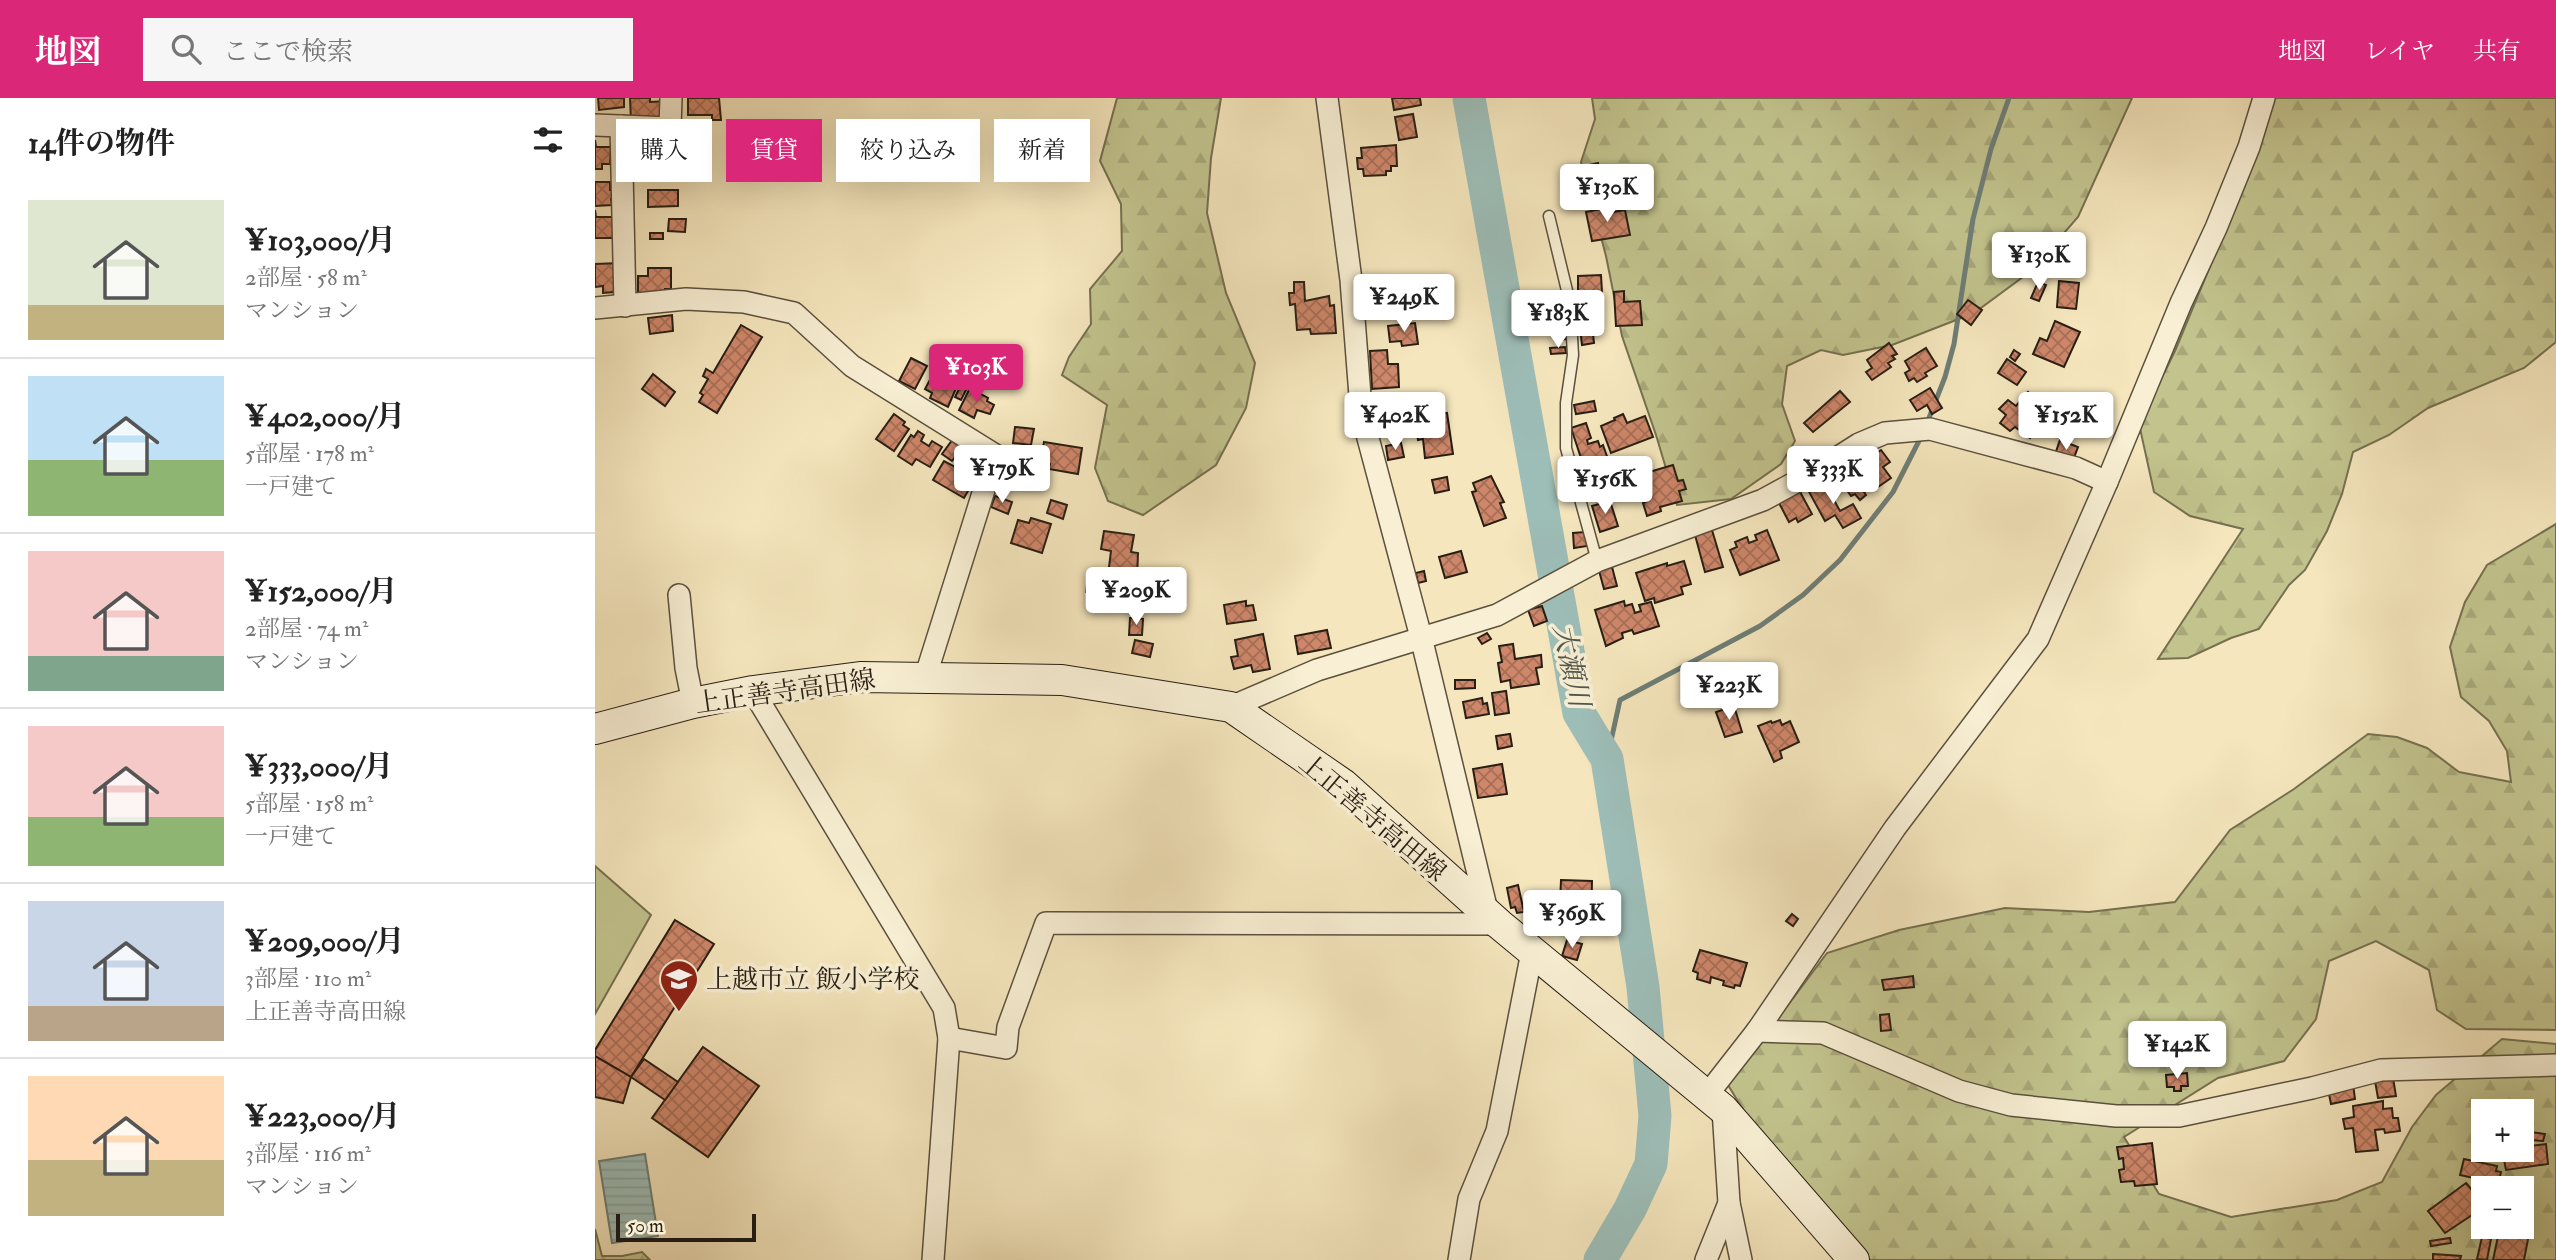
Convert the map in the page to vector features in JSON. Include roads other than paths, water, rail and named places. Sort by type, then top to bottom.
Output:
[{"type":"main road","name":"上正善寺高田線","points":[[595,729],[693,702],[860,677],[1062,680],[1231,707],[1343,784],[1532,952],[1715,1102],[1854,1260]]},
{"type":"street","points":[[670,119],[671,98]]},
{"type":"street","points":[[949,1038],[1006,1048],[1008,1027],[1046,923],[1494,919],[1364,423],[1351,279],[1327,98]]},
{"type":"street","points":[[1741,1260],[1729,1203],[1715,1102],[1758,1031],[1895,828],[2038,639],[2220,217],[2249,147],[2264,98]]},
{"type":"street","points":[[595,125],[616,126]]},
{"type":"street","points":[[622,182],[625,306]]},
{"type":"street","points":[[595,308],[686,299],[744,302],[794,313],[852,366],[995,455],[925,678]]},
{"type":"street","points":[[1231,707],[1317,670],[1497,615],[1597,561],[1763,500],[1859,444],[1885,433],[1930,429],[2076,468],[2107,482]]},
{"type":"street","points":[[679,595],[686,668],[693,702]]},
{"type":"street","points":[[753,691],[944,1008],[949,1038],[933,1260]]},
{"type":"street","points":[[1459,1260],[1469,1199],[1497,1131],[1532,952]]},
{"type":"street","points":[[1758,1031],[1822,1033],[1959,1091],[2011,1105],[2116,1116],[2179,1116],[2312,1088],[2381,1070],[2556,1065]]},
{"type":"street","points":[[1706,1260],[1729,1203]]},
{"type":"lane","points":[[1549,216],[1570,303],[1573,355],[1566,402],[1566,448],[1597,561]]},
{"type":"water","points":[[645,1154],[658,1236],[612,1243],[599,1161]]},
{"type":"waterway","name":"大瀬川","points":[[1469,98],[1579,713],[1607,759],[1643,987],[1655,1116],[1651,1164],[1630,1209],[1600,1260]]},
{"type":"waterway","points":[[1927,423],[1945,377],[1954,344],[1973,219],[1991,149],[2009,98]]},
{"type":"waterway","points":[[1607,759],[1620,700],[1760,626],[1803,595],[1840,560],[1893,492],[1922,435]]},
{"type":"place","name":"上越市立 飯小学校","points":[[679,1013]]}]
